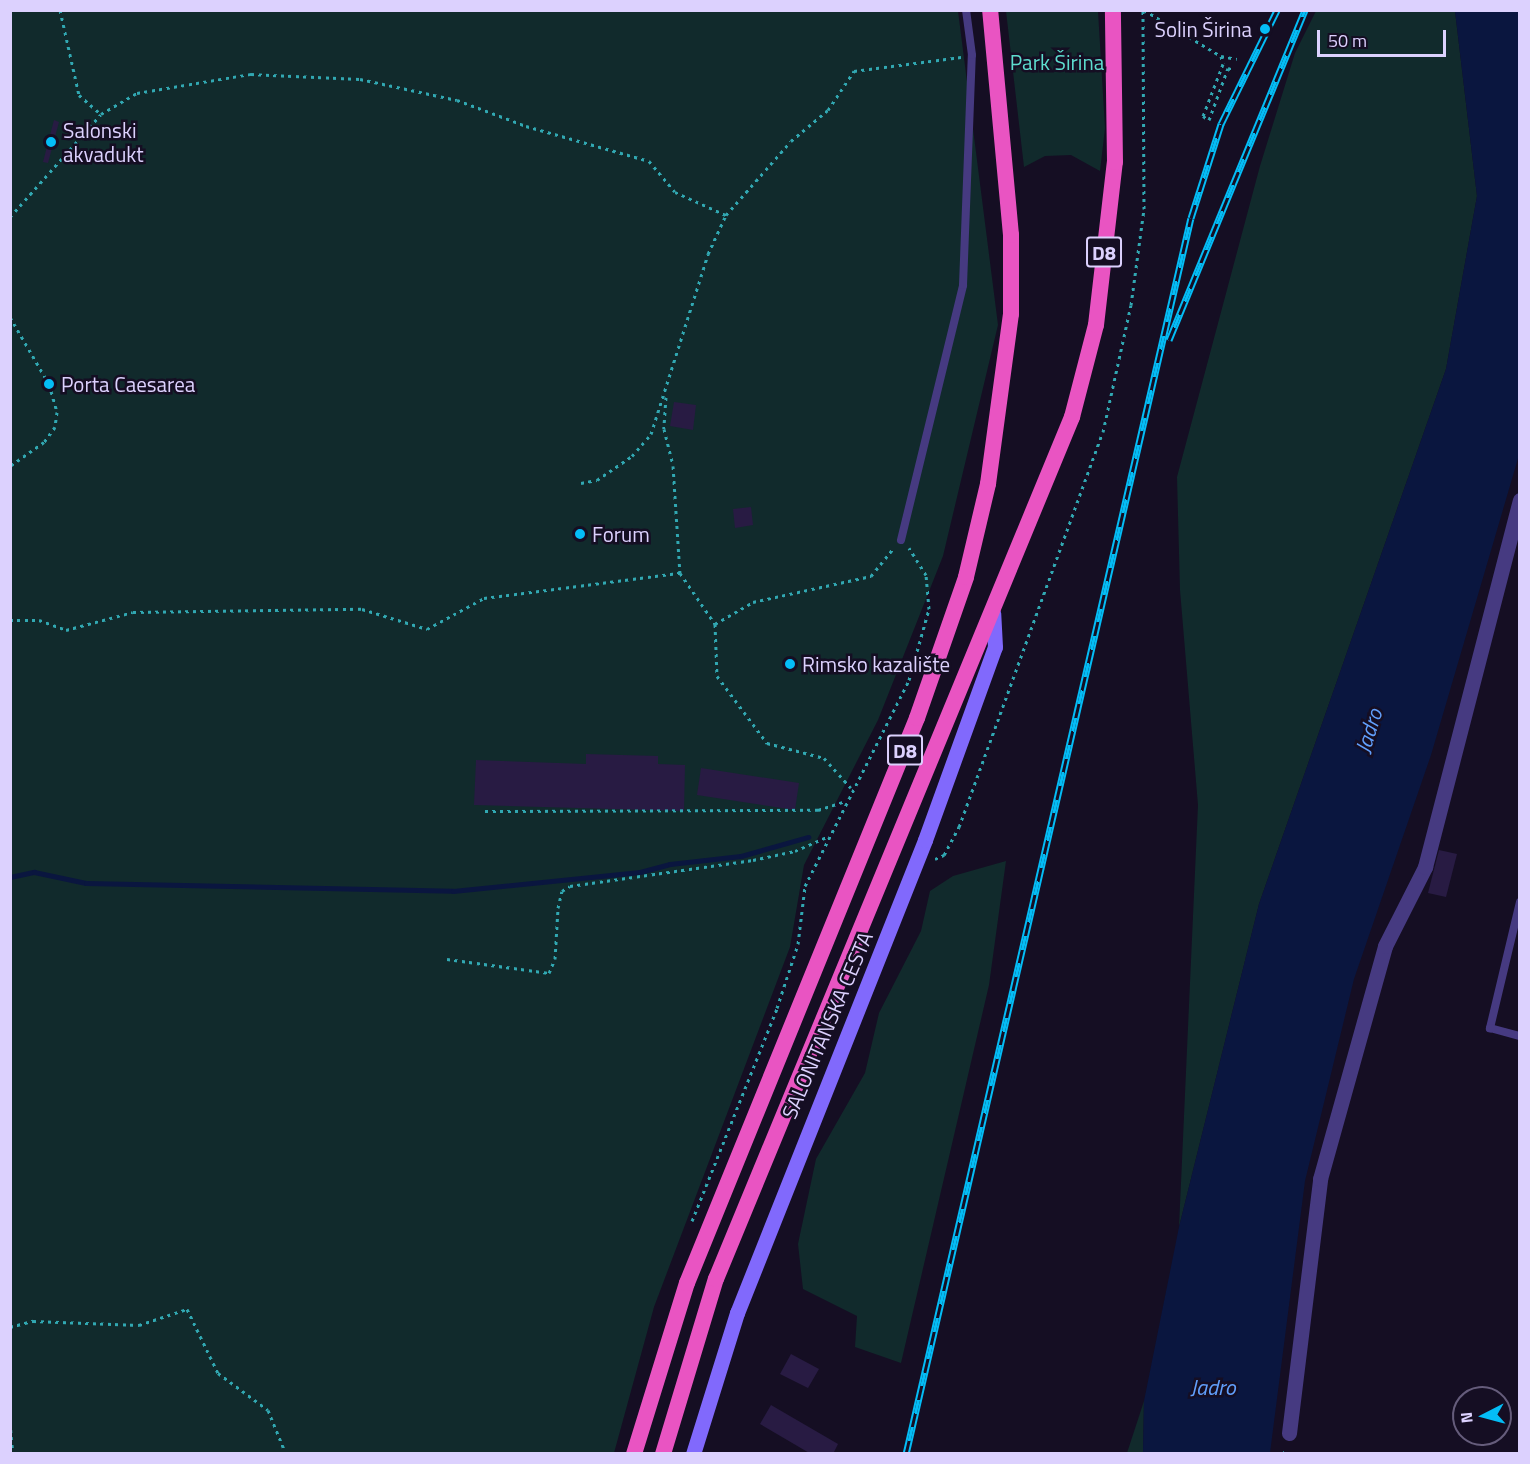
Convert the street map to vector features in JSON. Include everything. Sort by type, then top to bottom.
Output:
[{"type":"highway","name":"D8","points":[[634,1454],[687,1283],[918,718],[966,577],[988,484],[1011,314],[1011,235],[990,10]]},
{"type":"highway","name":"D8","points":[[663,1454],[716,1279],[1072,417],[1096,325],[1115,162],[1113,10]]},
{"type":"main road","name":"SALONITANSKA CESTA","points":[[693,1454],[737,1313],[801,1143],[914,869],[995,647],[997,630],[993,613]]},
{"type":"street","points":[[1289,1433],[1320,1179],[1385,946],[1425,867],[1520,500]]},
{"type":"lane","points":[[901,540],[963,285],[972,55],[966,10]]},
{"type":"lane","points":[[1520,902],[1490,1028],[1520,1036]]},
{"type":"path","points":[[60,10],[79,95],[101,114]]},
{"type":"path","points":[[1144,10],[1221,56],[1237,59]]},
{"type":"path","points":[[581,483],[597,480],[632,456],[651,434],[666,397],[708,254],[726,215],[791,141],[828,110],[854,71],[972,55]]},
{"type":"path","points":[[1221,56],[1222,64],[1203,116],[1209,120],[1228,68],[1233,70]]},
{"type":"path","points":[[10,217],[101,114],[137,93],[251,74],[360,79],[457,100],[526,126],[649,161],[675,192],[726,215]]},
{"type":"path","points":[[10,205],[17,209]]},
{"type":"path","points":[[10,317],[49,384],[57,412],[55,427],[44,442],[10,466]]},
{"type":"path","points":[[666,397],[664,429],[673,466],[680,573],[715,624],[717,676],[767,742],[824,758],[851,788]]},
{"type":"path","points":[[692,1223],[777,1008],[798,944],[805,886],[851,788],[909,680],[929,609],[926,575],[916,554],[901,540],[871,576],[753,602],[715,624]]},
{"type":"path","points":[[10,620],[39,620],[66,630],[133,612],[362,609],[427,629],[484,598],[680,573]]},
{"type":"path","points":[[485,812],[783,812],[818,810],[845,801]]},
{"type":"path","points":[[447,959],[549,973],[555,959],[558,909],[562,891],[570,886],[753,860],[795,851],[829,836]]},
{"type":"path","points":[[10,1326],[33,1322],[139,1325],[187,1309],[218,1373],[268,1410],[286,1454]]},
{"type":"path","points":[[10,1422],[13,1454]]},
{"type":"green space","points":[[11,11],[958,11],[998,325],[943,556],[878,720],[804,865],[790,947],[654,1307],[614,1453],[11,1453]]},
{"type":"green space","name":"Park Širina","points":[[1006,11],[1098,11],[1105,128],[1100,171],[1071,155],[1045,156],[1024,167]]},
{"type":"green space","points":[[1316,11],[1455,11],[1477,196],[1446,369],[1259,904],[1179,1227],[1198,805],[1180,590],[1177,477],[1260,166],[1295,53]]},
{"type":"green space","points":[[1006,861],[989,985],[901,1363],[855,1347],[857,1316],[803,1289],[798,1244],[816,1159],[865,1073],[879,1013],[921,931],[930,891],[953,876]]},
{"type":"green space","points":[[1144,1401],[1143,1453],[1127,1453]]},
{"type":"water","name":"Jadro","points":[[1455,11],[1519,11],[1519,455],[1431,755],[1354,979],[1305,1181],[1270,1453],[1143,1453],[1144,1401],[1179,1227],[1259,904],[1446,369],[1477,196]]},
{"type":"building","name":"Salonski akvadukt","points":[[54,120],[59,122],[48,163],[43,162]]},
{"type":"building","points":[[674,402],[696,405],[693,430],[670,426]]},
{"type":"building","points":[[751,507],[753,525],[735,528],[733,509]]},
{"type":"building","points":[[586,754],[658,756],[658,764],[685,765],[684,811],[474,805],[476,760],[586,764]]},
{"type":"building","points":[[701,768],[799,783],[795,810],[697,795]]},
{"type":"building","points":[[1439,850],[1457,854],[1446,897],[1428,893]]},
{"type":"building","points":[[791,1354],[819,1369],[808,1388],[780,1374]]},
{"type":"building","points":[[771,1405],[838,1444],[833,1454],[811,1454],[760,1424]]},
{"type":"waterway","points":[[10,877],[34,872],[86,883],[453,891],[640,872],[670,864],[741,856],[808,837]]},
{"type":"railway","points":[[906,1454],[1191,218],[1221,124],[1277,10]]},
{"type":"railway","points":[[1169,340],[1305,10]]},
{"type":"place","name":"Solin Širina","points":[[1265,29]]},
{"type":"place","name":"Salonski akvadukt","points":[[51,142]]},
{"type":"place","name":"Porta Caesarea","points":[[49,384]]},
{"type":"place","name":"Forum","points":[[580,534]]},
{"type":"place","name":"Rimsko kazalište","points":[[790,664]]}]
